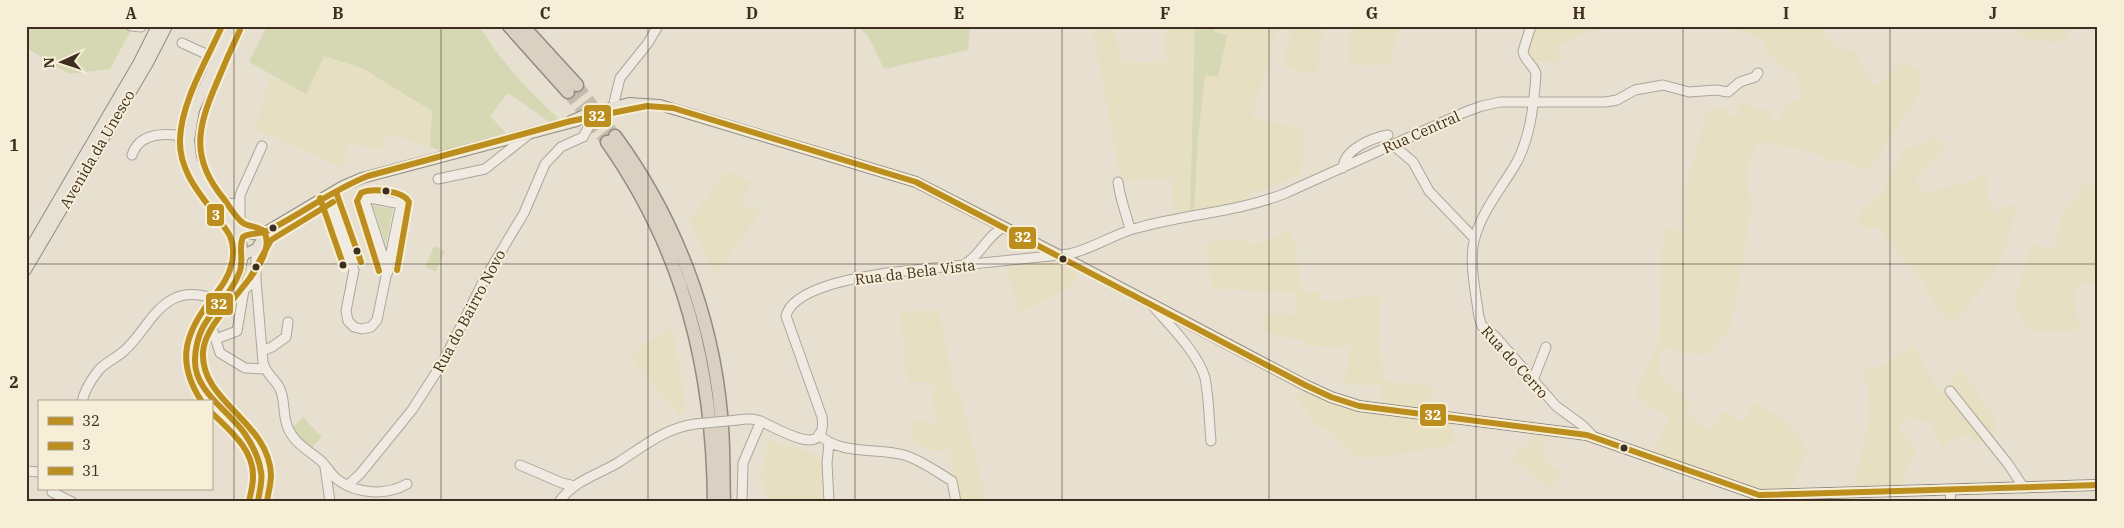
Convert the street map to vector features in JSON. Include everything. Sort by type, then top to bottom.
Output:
[{"type":"highway","points":[[509,26],[572,89],[523,26]]},
{"type":"highway","points":[[714,502],[711,440],[704,377],[689,307],[679,276],[657,226],[611,139],[640,169],[667,222],[693,284],[707,332],[721,414],[724,502]]},
{"type":"main road","name":"Avenida da Unesco","points":[[26,255],[139,62],[157,26]]},
{"type":"main road","name":"Avenida da Unesco","points":[[26,270],[148,63],[167,26]]},
{"type":"main road","points":[[232,26],[191,120],[190,147],[199,168],[204,187],[247,240]]},
{"type":"main road","points":[[247,240],[268,232],[328,195],[368,176],[571,121],[587,119],[621,105],[651,104],[674,108],[907,179],[1078,265],[1305,385],[1348,403],[1381,409],[1593,436],[1755,495],[1775,496],[2098,485]]},
{"type":"main road","points":[[247,240],[239,274],[228,293],[206,319],[197,338],[194,352],[197,374],[203,388],[246,433],[255,447],[262,476],[258,502]]},
{"type":"street","points":[[130,26],[141,27]]},
{"type":"street","points":[[621,105],[618,85],[622,76],[658,26]]},
{"type":"street","name":"Rua do Cerro","points":[[1531,26],[1522,51],[1524,58],[1536,72],[1528,131],[1518,159],[1491,201],[1474,238],[1473,259],[1480,322],[1558,408],[1582,425],[1593,436]]},
{"type":"street","points":[[182,44],[217,59]]},
{"type":"street","name":"Rua Central","points":[[1087,249],[1130,229],[1271,199],[1482,106],[1500,102],[1606,102],[1620,98],[1635,90],[1664,85],[1689,92],[1716,90],[1729,92],[1741,82],[1755,77],[1758,73]]},
{"type":"street","name":"Rua do Bairro Novo","points":[[348,485],[360,474],[412,410],[443,362],[484,280],[524,213],[545,164],[561,147],[582,137],[587,119]]},
{"type":"street","points":[[438,179],[485,169],[533,132]]},
{"type":"street","points":[[132,155],[136,145],[143,139],[176,135],[185,158],[199,168],[225,201],[240,203]]},
{"type":"street","points":[[1342,168],[1346,157],[1364,144],[1377,137],[1388,135]]},
{"type":"street","points":[[1393,145],[1413,162],[1428,191],[1474,238]]},
{"type":"street","points":[[262,146],[242,191],[240,203],[256,280],[265,369],[280,389],[285,418],[291,434],[336,479],[348,485],[364,490],[381,492],[392,491],[406,484]]},
{"type":"street","points":[[1118,182],[1120,199],[1126,210],[1130,229]]},
{"type":"street","points":[[328,195],[354,270],[346,314],[352,326],[367,329],[376,322],[388,272],[401,204],[369,198],[366,204],[388,272]]},
{"type":"street","points":[[985,217],[988,231],[985,244]]},
{"type":"street","points":[[964,265],[974,258],[996,232],[1004,227]]},
{"type":"street","points":[[1078,265],[1080,256],[1087,249]]},
{"type":"street","name":"Rua da Bela Vista","points":[[819,434],[822,417],[786,319],[791,306],[807,294],[857,278],[892,272],[1060,256],[1087,249]]},
{"type":"street","points":[[228,293],[238,294],[256,280]]},
{"type":"street","points":[[216,339],[237,331],[244,290]]},
{"type":"street","points":[[83,400],[91,382],[103,366],[124,351],[166,304],[180,296],[196,295],[205,295],[221,301]]},
{"type":"street","points":[[1153,305],[1174,329],[1201,368],[1206,385],[1210,441]]},
{"type":"street","points":[[206,319],[212,326],[220,352],[241,366],[252,370],[265,369]]},
{"type":"street","points":[[262,351],[272,347],[286,337],[288,322]]},
{"type":"street","points":[[1533,380],[1546,347]]},
{"type":"street","points":[[1950,391],[2008,464],[2024,488]]},
{"type":"street","points":[[559,501],[590,475],[618,463],[675,428],[695,424],[752,419],[761,421],[802,440],[811,440],[819,434],[829,443],[910,457],[952,482],[956,502]]},
{"type":"street","points":[[742,502],[743,463],[761,421]]},
{"type":"street","points":[[829,443],[827,463],[829,502]]},
{"type":"street","points":[[520,465],[562,483],[575,486]]},
{"type":"street","points":[[325,466],[330,502]]},
{"type":"street","points":[[52,490],[52,502]]},
{"type":"street","points":[[52,490],[72,502]]},
{"type":"street","points":[[1950,490],[1951,502]]},
{"type":"street","points":[[1775,496],[1794,502]]},
{"type":"shaded area","points":[[1092,26],[1114,26],[1122,62],[1166,62],[1166,26],[1195,26],[1190,213],[1174,217],[1171,178],[1121,181]]},
{"type":"shaded area","points":[[1216,26],[1279,26],[1252,117],[1306,130],[1300,176],[1248,194],[1246,203],[1194,212],[1198,137],[1205,75],[1218,77],[1227,35],[1214,32]]},
{"type":"shaded area","points":[[1294,26],[1324,26],[1316,75],[1281,66]]},
{"type":"shaded area","points":[[1350,26],[1400,26],[1389,65],[1349,65]]},
{"type":"shaded area","points":[[1533,26],[1616,26],[1590,32],[1558,46],[1561,62],[1529,60],[1527,43]]},
{"type":"shaded area","points":[[1728,26],[1819,26],[1839,47],[1860,53],[1858,64],[1871,77],[1870,83],[1878,85],[1903,60],[1921,71],[1918,96],[1871,167],[1862,170],[1838,157],[1833,164],[1815,153],[1758,141],[1746,171],[1751,206],[1743,264],[1730,328],[1710,353],[1695,355],[1661,346],[1660,367],[1657,372],[1693,406],[1685,414],[1712,430],[1724,410],[1742,421],[1754,401],[1783,420],[1804,443],[1807,456],[1788,493],[1763,493],[1654,453],[1669,418],[1634,396],[1659,342],[1663,228],[1684,231],[1687,182],[1707,111],[1727,108],[1731,117],[1741,113],[1736,102],[1773,112],[1770,118],[1776,121],[1789,101],[1801,99],[1797,76],[1763,51],[1765,41]]},
{"type":"shaded area","points":[[2020,26],[2068,26],[2066,40],[2052,43],[2045,40],[2037,41],[2017,37]]},
{"type":"shaded area","points":[[324,55],[362,68],[432,111],[430,147],[386,133],[385,150],[347,144],[344,168],[255,129],[270,76],[306,94]]},
{"type":"shaded area","points":[[1932,136],[1942,142],[1944,152],[1916,179],[1922,193],[1966,182],[1985,172],[1989,201],[1995,212],[2015,203],[2014,218],[2007,243],[1994,273],[1952,326],[1926,293],[1924,284],[1877,228],[1866,229],[1858,226],[1859,212],[1881,193],[1901,153],[1906,147],[1927,143]]},
{"type":"shaded area","points":[[727,170],[753,182],[740,205],[762,210],[715,276],[689,220]]},
{"type":"shaded area","points":[[2085,182],[2098,188],[2098,283],[2081,285],[2075,293],[2074,301],[2080,329],[2057,333],[2034,331],[2027,327],[2017,310],[2015,300],[2032,244],[2054,250],[2062,213],[2067,204],[2079,196],[2079,188]]},
{"type":"shaded area","points":[[1292,229],[1302,292],[1320,291],[1321,301],[1381,295],[1379,346],[1385,381],[1434,387],[1430,412],[1382,407],[1381,386],[1345,383],[1349,347],[1302,346],[1303,341],[1261,331],[1265,313],[1297,315],[1296,293],[1212,289],[1205,242],[1240,239],[1248,244],[1263,242]]},
{"type":"shaded area","points":[[1040,259],[1040,263],[1044,262],[1044,260],[1060,264],[1079,274],[1074,284],[1019,314],[1005,263]]},
{"type":"shaded area","points":[[939,310],[954,387],[958,386],[987,502],[958,502],[949,451],[927,450],[913,444],[911,419],[937,424],[931,392],[935,391],[933,381],[907,383],[900,311]]},
{"type":"shaded area","points":[[672,328],[687,411],[680,416],[629,357],[648,342]]},
{"type":"shaded area","points":[[1913,346],[1941,393],[1962,368],[1995,416],[1995,438],[1975,445],[1970,435],[1953,439],[1942,449],[1932,423],[1904,417],[1899,426],[1917,450],[1904,476],[1903,487],[1855,491],[1855,480],[1870,416],[1868,390],[1863,373],[1864,368],[1870,366],[1879,368]]},
{"type":"shaded area","points":[[1305,391],[1324,399],[1373,413],[1452,422],[1455,444],[1384,457],[1353,457],[1327,430],[1319,427],[1295,396]]},
{"type":"shaded area","points":[[1533,432],[1545,433],[1544,460],[1561,471],[1551,490],[1512,459],[1519,446],[1528,450]]},
{"type":"shaded area","points":[[769,440],[818,455],[825,465],[827,502],[768,502],[761,477]]},
{"type":"green space","points":[[26,26],[109,26],[131,30],[110,69],[70,74],[26,48]]},
{"type":"green space","points":[[267,26],[479,26],[515,75],[558,118],[551,123],[508,93],[490,116],[508,135],[444,152],[430,147],[432,111],[362,68],[324,56],[306,94],[249,62]]},
{"type":"green space","points":[[858,26],[970,26],[968,50],[884,69],[868,36]]},
{"type":"green space","points":[[1195,26],[1216,26],[1214,32],[1227,35],[1218,77],[1205,75],[1198,137],[1194,212],[1190,213]]},
{"type":"green space","points":[[373,200],[372,205],[393,209],[386,245],[374,210],[368,206],[368,201]]},
{"type":"green space","points":[[434,246],[445,251],[436,272],[425,267]]},
{"type":"green space","points":[[303,417],[322,437],[310,449],[291,429]]},
{"type":"tunnel","points":[[577,85],[615,136]]},
{"type":"tunnel","points":[[568,92],[607,142]]},
{"type":"transit line","name":"3","points":[[201,400],[189,375],[186,363],[186,350],[194,326],[228,276],[232,262],[233,247],[229,234],[198,191],[187,172],[183,162],[180,140],[181,126],[190,96],[222,26]]},
{"type":"transit line","name":"31","points":[[240,30],[210,99],[201,128],[200,142],[206,170],[213,184],[243,223],[264,231],[267,244],[262,259],[253,274],[216,321],[207,337],[203,352],[205,369],[212,385],[259,440],[267,456],[271,475],[267,502]]},
{"type":"transit line","name":"32","points":[[258,502],[261,483],[259,461],[248,438],[206,391],[196,371],[195,360],[197,345],[206,322],[228,294],[240,271],[243,237],[249,234],[266,232],[342,188],[368,176],[571,121],[647,106],[673,108],[916,182],[1305,385],[1331,397],[1359,406],[1587,435],[1759,495],[2098,485]]},
{"type":"transit line","name":"3","points":[[379,271],[357,201],[361,193],[366,191],[394,193],[406,198],[409,202],[397,270]]},
{"type":"transit line","name":"3","points":[[336,192],[361,262]]},
{"type":"transit line","name":"3","points":[[320,198],[344,267]]},
{"type":"transit line","name":"3","points":[[250,278],[271,240],[333,202]]},
{"type":"transit line","name":"3","points":[[212,413],[239,441],[249,458],[253,477],[249,501]]}]
